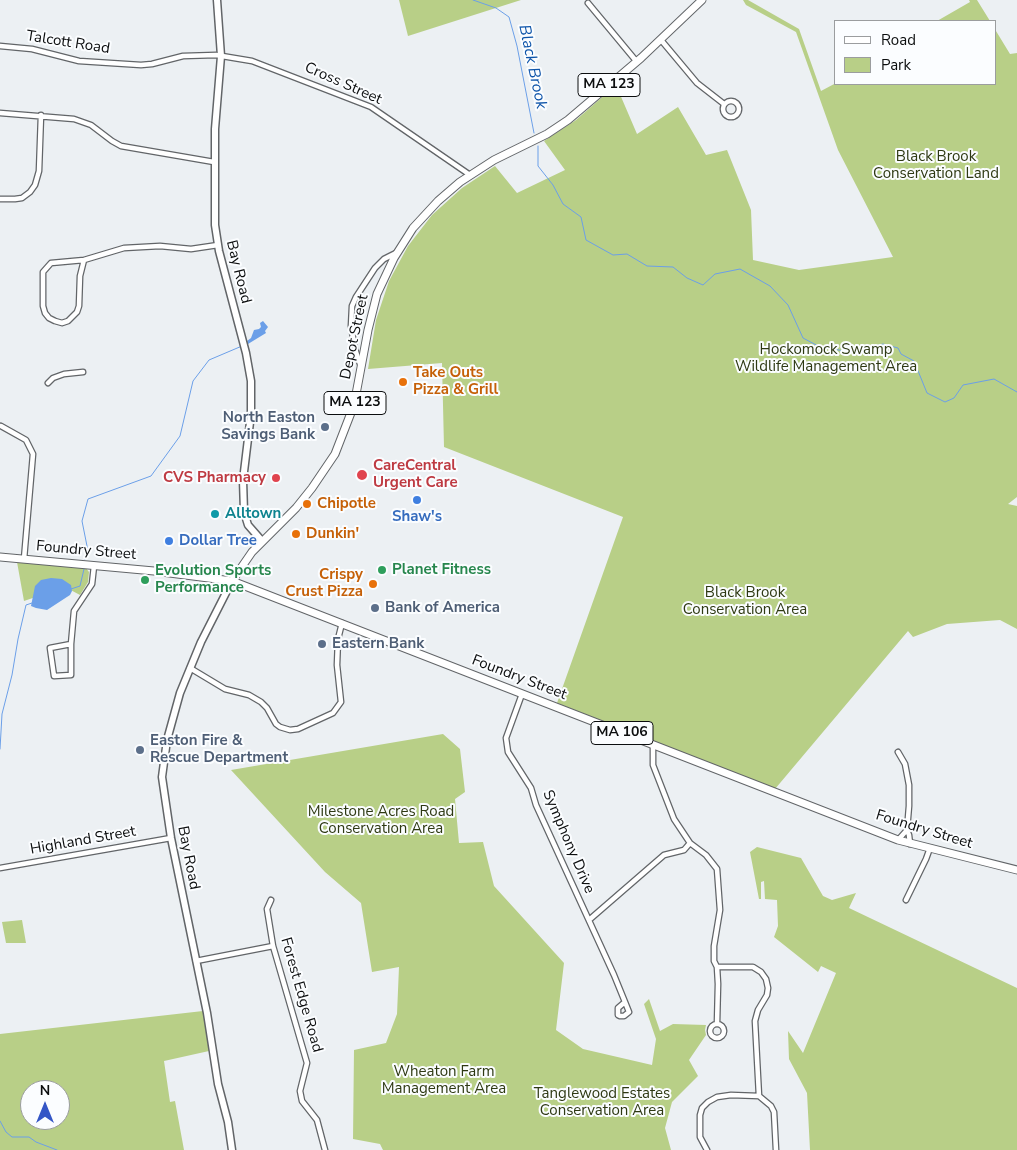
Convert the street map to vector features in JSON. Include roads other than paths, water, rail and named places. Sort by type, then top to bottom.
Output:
[{"type":"main road","name":"Bay Road","points":[[218,0],[221,56],[216,112],[214,213],[218,245],[252,381],[251,420],[244,475],[244,512],[248,525],[262,541]]},
{"type":"main road","name":"Depot Street","points":[[232,581],[262,541],[304,499],[331,462],[351,415],[362,370],[374,303],[397,253],[414,228],[454,186],[494,160],[553,131],[577,113],[637,62],[702,0]]},
{"type":"main road","name":"Foundry Street","points":[[0,557],[154,571],[232,581],[898,840],[1017,870]]},
{"type":"main road","name":"Bay Road","points":[[232,581],[190,668],[175,708],[162,766],[162,788],[171,838],[207,1013],[218,1084],[228,1122],[232,1150]]},
{"type":"street","points":[[588,3],[637,62]]},
{"type":"street","points":[[661,40],[697,83],[724,104]]},
{"type":"street","name":"Talcott Road","points":[[0,46],[32,48],[79,60],[140,65],[179,57],[221,56]]},
{"type":"street","name":"Cross Street","points":[[221,56],[239,58],[260,64],[367,105],[470,175]]},
{"type":"street","points":[[0,113],[64,117],[83,121],[94,127],[112,142],[121,146],[214,162]]},
{"type":"street","points":[[0,200],[22,198],[35,185],[38,171],[41,116]]},
{"type":"street","points":[[84,260],[80,276],[78,312],[68,321],[62,323],[55,322],[45,313],[43,306],[43,272],[51,263],[84,260],[124,248],[160,246],[191,249],[218,245]]},
{"type":"street","points":[[362,370],[351,326],[352,306],[375,268],[384,259],[397,253]]},
{"type":"street","points":[[48,382],[64,374],[83,372]]},
{"type":"street","points":[[1,426],[26,440],[33,454],[24,559]]},
{"type":"street","points":[[71,644],[50,648],[54,676],[71,675],[74,611],[92,584],[94,566]]},
{"type":"street","points":[[190,668],[225,689],[249,695],[259,700],[266,706],[274,721],[280,727],[290,730],[298,729],[333,713],[342,702],[337,664],[338,639],[342,623]]},
{"type":"street","name":"Symphony Drive","points":[[522,694],[506,738],[508,752],[532,788],[536,805],[625,1002]]},
{"type":"street","points":[[653,745],[652,765],[674,819],[690,843],[706,856],[717,869],[720,910],[714,946],[714,961],[717,967],[718,1024]]},
{"type":"street","points":[[898,752],[905,764],[909,785],[907,830],[910,844]]},
{"type":"street","points":[[898,840],[907,830]]},
{"type":"street","name":"Highland Street","points":[[0,868],[171,838]]},
{"type":"street","points":[[588,920],[664,855],[684,850],[690,843]]},
{"type":"street","points":[[906,900],[930,848]]},
{"type":"street","name":"Forest Edge Road","points":[[272,900],[267,910],[273,946],[307,1063],[300,1091],[302,1101],[317,1120],[325,1150]]},
{"type":"street","points":[[196,961],[273,946]]},
{"type":"street","points":[[717,967],[753,967],[761,972],[766,979],[767,995],[758,1010],[755,1021],[760,1096]]},
{"type":"street","points":[[707,1150],[700,1137],[700,1115],[702,1108],[708,1102],[718,1097],[732,1095],[760,1096],[771,1106],[774,1112],[776,1150]]},
{"type":"water","points":[[263,321],[268,327],[265,331],[266,333],[248,344],[247,341],[251,338],[254,330],[261,327],[260,323]]},
{"type":"water","points":[[51,578],[62,579],[71,585],[72,591],[70,595],[47,610],[31,606],[35,586],[41,580]]},
{"type":"waterway","name":"Black Brook","points":[[473,0],[496,8],[509,17],[517,46],[534,133]]},
{"type":"waterway","name":"Black Brook","points":[[538,146],[538,166],[553,185],[563,204],[581,217],[586,240],[613,255],[627,254],[647,266],[673,267],[687,278],[703,285],[715,274],[740,269],[770,286],[788,305],[803,338],[820,347],[851,352],[883,344],[898,348],[901,354],[914,361],[927,393],[945,402],[954,398],[963,385],[994,379],[1017,392]]},
{"type":"waterway","points":[[85,559],[88,551],[82,521],[88,499],[151,476],[180,436],[193,381],[209,360],[242,346]]},
{"type":"waterway","points":[[71,589],[80,586],[84,569]]},
{"type":"waterway","points":[[0,749],[2,714],[12,675],[18,639],[26,605],[32,603]]},
{"type":"waterway","points":[[0,1121],[6,1132],[12,1137],[29,1137],[36,1142],[57,1150]]},
{"type":"place","name":"Take Outs Pizza & Grill","points":[[403,382]]},
{"type":"place","name":"North Easton Savings Bank","points":[[325,427]]},
{"type":"place","name":"CareCentral Urgent Care","points":[[362,475]]},
{"type":"place","name":"CVS Pharmacy","points":[[276,478]]},
{"type":"place","name":"Shaw's","points":[[417,500]]},
{"type":"place","name":"Chipotle","points":[[307,504]]},
{"type":"place","name":"Alltown","points":[[215,514]]},
{"type":"place","name":"Dunkin'","points":[[296,534]]},
{"type":"place","name":"Dollar Tree","points":[[169,541]]},
{"type":"place","name":"Planet Fitness","points":[[382,570]]},
{"type":"place","name":"Evolution Sports Performance","points":[[145,580]]},
{"type":"place","name":"Crispy Crust Pizza","points":[[373,584]]},
{"type":"place","name":"Bank of America","points":[[375,608]]},
{"type":"place","name":"Eastern Bank","points":[[322,644]]},
{"type":"place","name":"Easton Fire & Rescue Department","points":[[140,750]]},
{"type":"park label","name":"Black Brook Conservation Land","points":[[936,166]]},
{"type":"park label","name":"Hockomock Swamp Wildlife Management Area","points":[[826,358]]},
{"type":"park label","name":"Black Brook Conservation Area","points":[[745,602]]},
{"type":"park label","name":"Milestone Acres Road Conservation Area","points":[[381,820]]},
{"type":"park label","name":"Wheaton Farm Management Area","points":[[444,1080]]},
{"type":"park label","name":"Tanglewood Estates Conservation Area","points":[[602,1102]]}]
